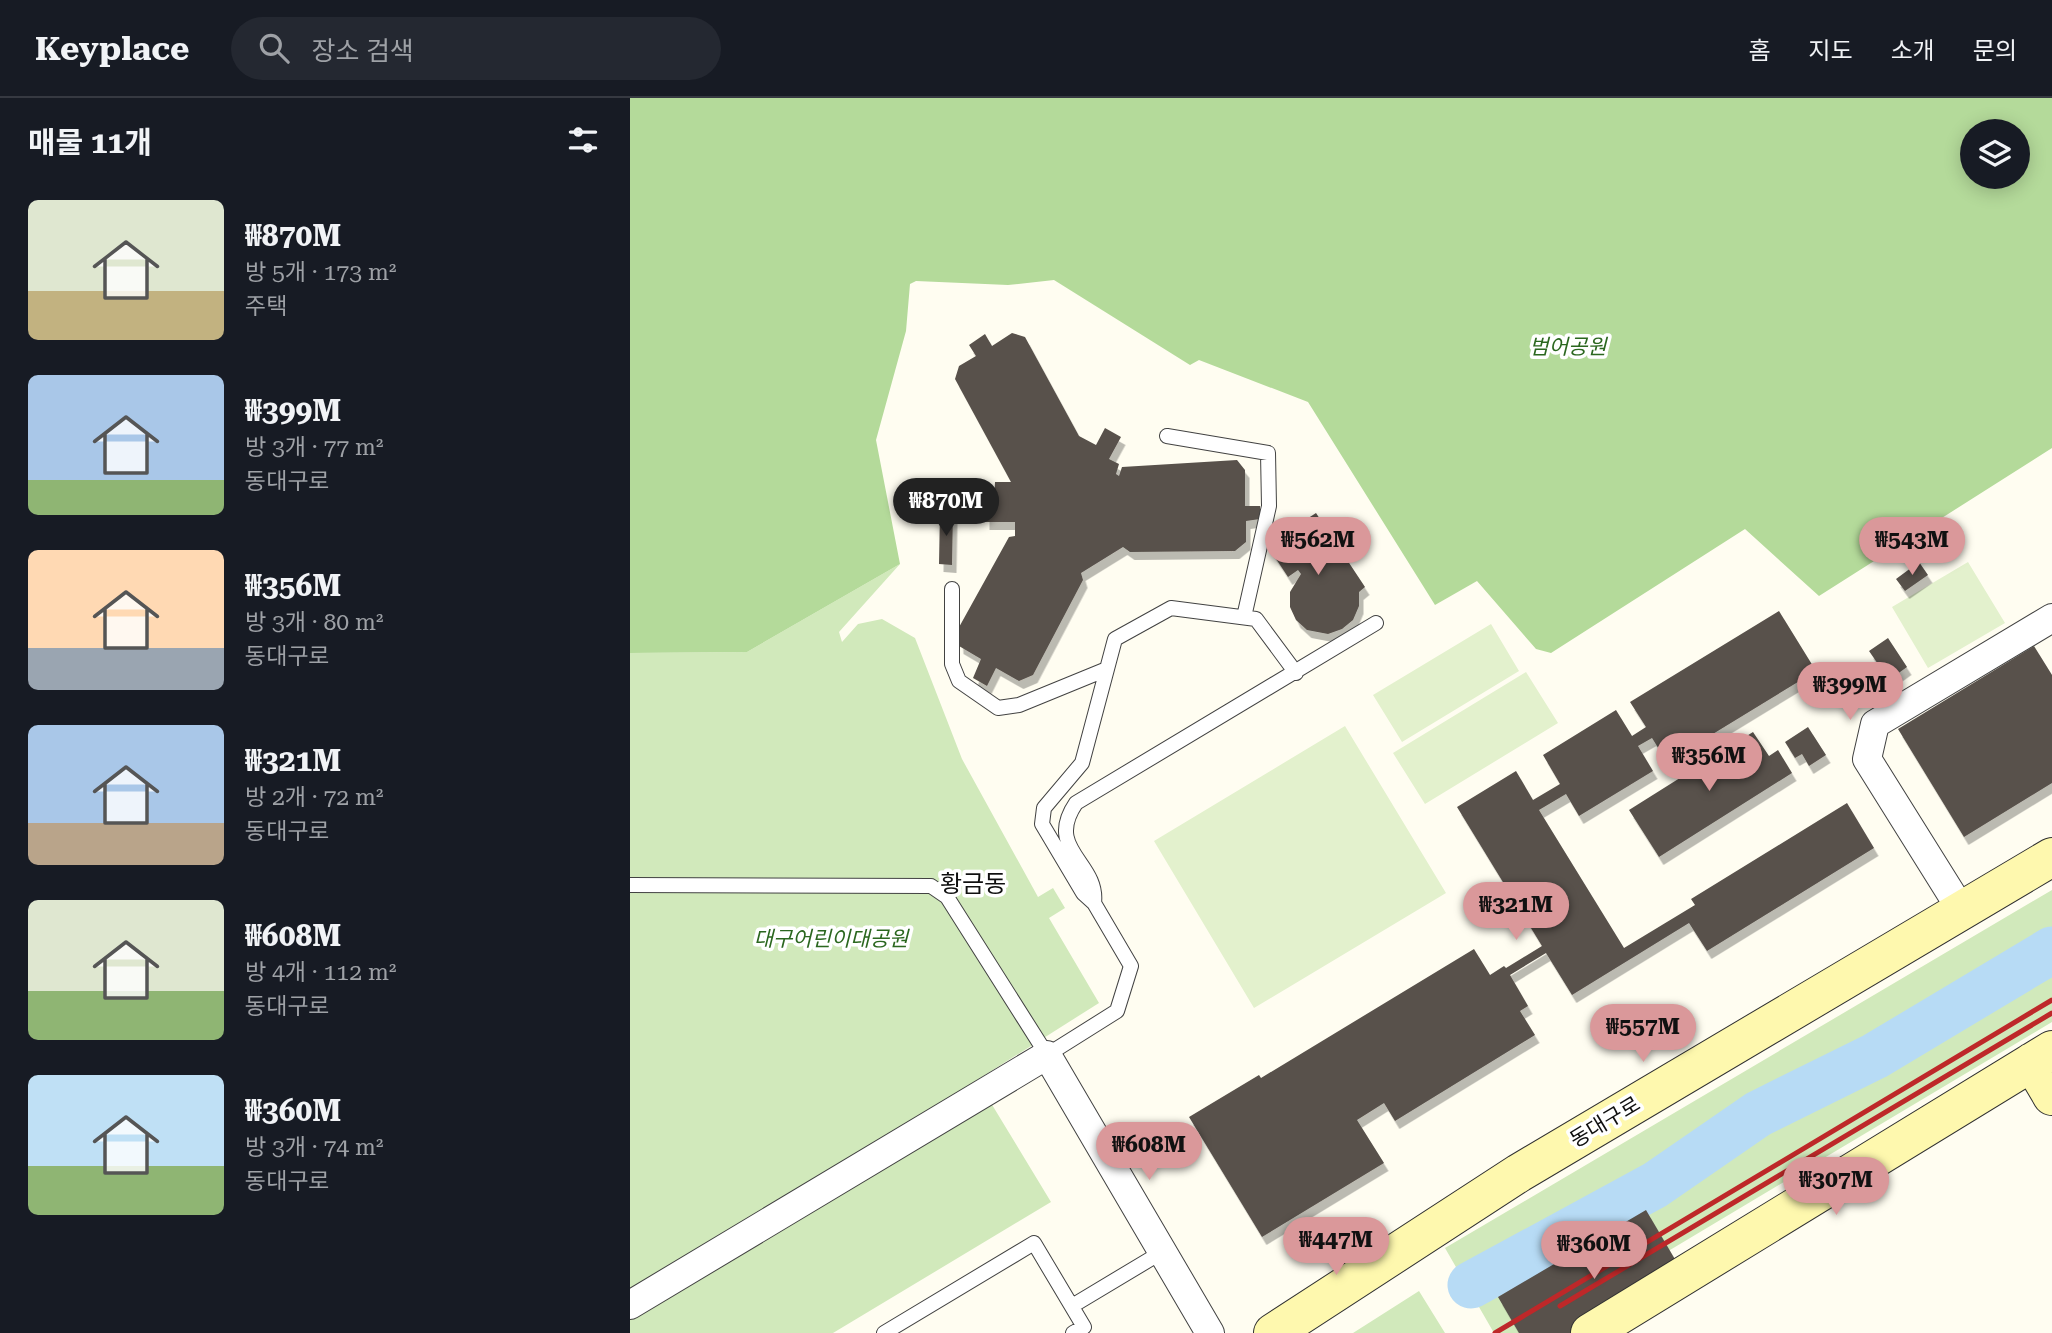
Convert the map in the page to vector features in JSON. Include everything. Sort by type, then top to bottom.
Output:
[{"type":"main road","name":"동대구로","points":[[1273,1333],[1519,1173],[2052,857]]},
{"type":"main road","points":[[1590,1333],[2042,1056],[2052,1096]]},
{"type":"main road","points":[[1315,1333],[1353,1303],[1391,1254]]},
{"type":"street","points":[[1962,911],[1867,758],[1875,724],[2052,618]]},
{"type":"street","points":[[630,1305],[1047,1055],[1209,1333]]},
{"type":"lane","points":[[1167,436],[1268,453],[1269,506],[1244,617]]},
{"type":"lane","points":[[951,589],[952,664],[959,681],[998,708],[1019,705],[1107,669]]},
{"type":"lane","points":[[630,885],[931,886],[947,897],[1047,1055],[1117,1011],[1131,966],[1094,903],[1083,893],[1042,824],[1044,808],[1082,763],[1115,639],[1171,608],[1256,619],[1296,673]]},
{"type":"lane","points":[[1094,903],[1096,890],[1064,837],[1068,815],[1076,803],[1376,624]]},
{"type":"lane","points":[[884,1333],[1034,1243],[1084,1326],[1073,1333]]},
{"type":"lane","points":[[1072,1306],[1161,1252]]},
{"type":"green space","name":"범어공원","points":[[630,98],[2052,98],[2052,448],[1819,596],[1745,529],[1551,653],[1536,649],[1477,581],[1435,605],[1308,402],[1199,360],[1190,365],[1054,280],[1008,285],[916,281],[910,284],[906,331],[876,440],[900,564],[747,652],[630,653]]},
{"type":"green space","points":[[1968,562],[2005,623],[1928,668],[1892,607]]},
{"type":"green space","name":"대구어린이대공원","points":[[900,564],[839,632],[842,642],[858,624],[882,619],[915,638],[962,759],[1038,897],[1053,888],[1065,908],[1049,918],[1099,1003],[977,1080],[1051,1202],[833,1333],[630,1333],[630,653],[747,652]]},
{"type":"green space","points":[[1491,624],[1519,671],[1402,742],[1373,695]]},
{"type":"green space","points":[[1526,672],[1558,723],[1425,804],[1393,753]]},
{"type":"green space","points":[[1345,726],[1446,893],[1254,1008],[1154,841]]},
{"type":"green space","points":[[2052,890],[2052,1022],[1531,1333],[1494,1333],[1445,1248]]},
{"type":"green space","points":[[1419,1291],[1445,1333],[1353,1333]]},
{"type":"building","points":[[1012,333],[1025,337],[1079,436],[1096,445],[1105,428],[1121,437],[1109,459],[1119,464],[1116,474],[1119,476],[1122,467],[1237,460],[1245,470],[1245,506],[1260,506],[1260,519],[1246,521],[1246,542],[1235,551],[1130,552],[1123,547],[1081,573],[1083,580],[1033,675],[1019,681],[996,668],[987,686],[973,678],[981,659],[959,646],[958,629],[1009,537],[1015,536],[1015,522],[985,522],[985,500],[994,501],[995,482],[1011,482],[955,379],[959,366],[976,356],[969,345],[985,334],[992,346]]},
{"type":"building","points":[[940,511],[953,511],[952,565],[939,564]]},
{"type":"building","points":[[1316,513],[1365,587],[1359,592],[1359,606],[1353,620],[1342,629],[1328,634],[1307,630],[1296,620],[1290,607],[1290,592],[1301,574],[1298,570],[1288,577],[1267,545]]},
{"type":"building","points":[[1919,562],[1928,575],[1905,591],[1896,579]]},
{"type":"building","points":[[1779,611],[1816,671],[1667,762],[1652,738],[1638,746],[1653,771],[1579,816],[1566,794],[1539,810],[1624,948],[1695,905],[1691,899],[1847,803],[1874,848],[1707,951],[1689,923],[1572,995],[1546,953],[1510,975],[1528,1006],[1520,1011],[1535,1035],[1395,1121],[1384,1103],[1357,1120],[1384,1163],[1262,1237],[1189,1117],[1259,1075],[1261,1078],[1474,949],[1490,975],[1542,946],[1457,807],[1516,771],[1533,800],[1560,784],[1543,755],[1616,710],[1632,736],[1646,727],[1630,702]]},
{"type":"building","points":[[1888,638],[1907,667],[1889,680],[1869,651]]},
{"type":"building","points":[[2034,646],[2052,675],[2052,783],[1964,837],[1898,729]]},
{"type":"building","points":[[1808,727],[1826,755],[1809,766],[1802,754],[1795,758],[1785,742]]},
{"type":"building","points":[[1753,732],[1769,756],[1778,750],[1792,773],[1659,857],[1629,810]]},
{"type":"building","points":[[1646,1210],[1683,1273],[1581,1333],[1519,1333],[1498,1297]]},
{"type":"waterway","points":[[1471,1285],[1655,1185],[1758,1114],[1875,1056],[2052,950]]},
{"type":"railway","points":[[1495,1333],[2052,1000]]},
{"type":"railway","points":[[1560,1306],[2052,1013]]},
{"type":"district","name":"황금동","points":[[973,884]]}]
